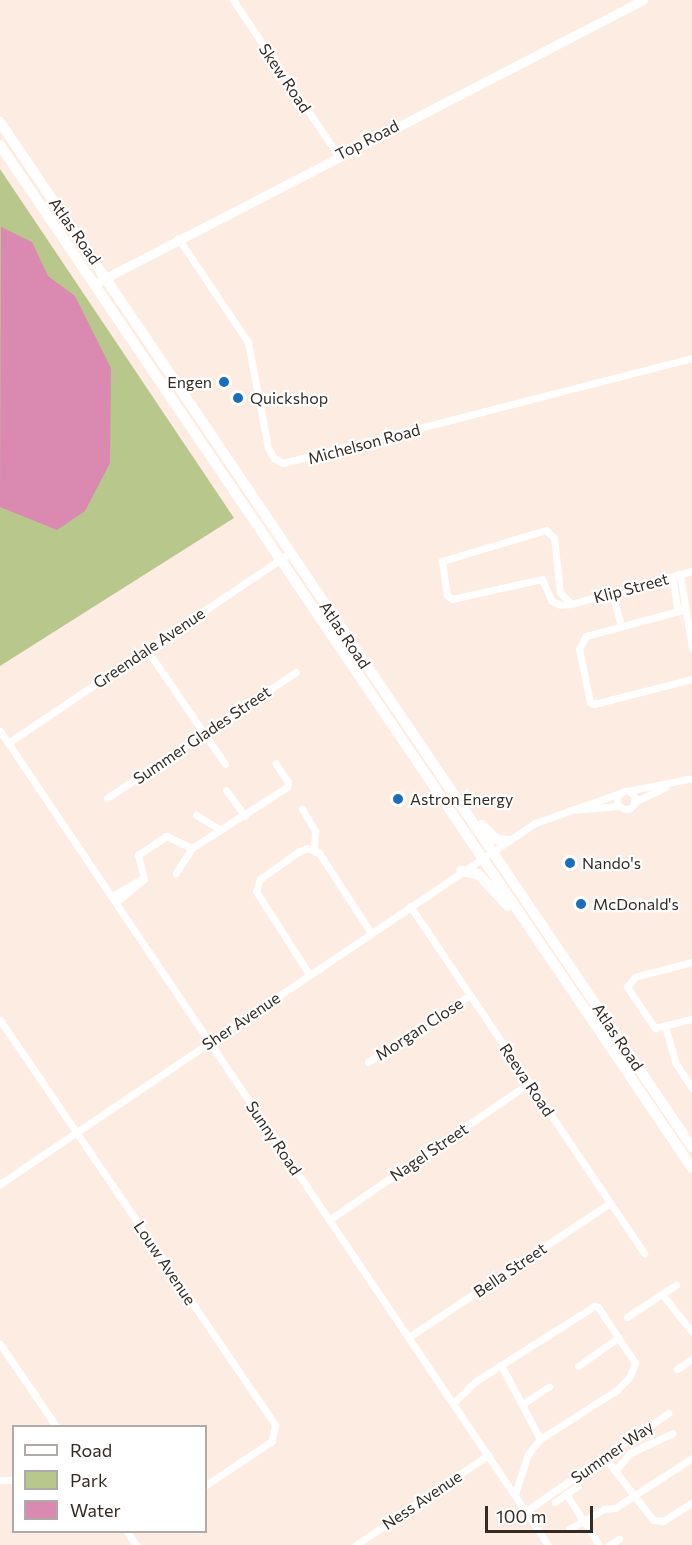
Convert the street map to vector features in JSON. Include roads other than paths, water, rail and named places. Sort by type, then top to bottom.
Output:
[{"type":"main road","name":"Atlas Road","points":[[0,122],[459,801],[688,1149],[692,1168]]},
{"type":"main road","name":"Atlas Road","points":[[0,146],[482,858],[688,1149]]},
{"type":"main road","points":[[459,801],[492,837],[508,841]]},
{"type":"main road","points":[[461,871],[478,874],[530,927]]},
{"type":"street","name":"Skew Road","points":[[233,0],[338,155]]},
{"type":"street","name":"Top Road","points":[[94,284],[338,155],[643,0]]},
{"type":"street","name":"Michelson Road","points":[[178,238],[248,342],[268,448],[274,458],[283,463],[692,358]]},
{"type":"street","points":[[546,530],[554,538],[556,578],[563,598],[570,604],[554,603],[545,582],[538,579],[452,599],[447,595],[442,561],[445,557],[546,530]]},
{"type":"street","name":"Greendale Avenue","points":[[8,743],[290,553]]},
{"type":"street","name":"Klip Street","points":[[570,604],[692,571]]},
{"type":"street","points":[[680,574],[682,610]]},
{"type":"street","points":[[672,577],[692,648]]},
{"type":"street","points":[[614,601],[621,627]]},
{"type":"street","points":[[682,610],[586,636],[580,642],[582,670],[592,703],[600,705],[692,679]]},
{"type":"street","points":[[147,650],[225,764]]},
{"type":"street","name":"Summer Glades Street","points":[[107,798],[296,672]]},
{"type":"street","name":"Sunny Road","points":[[0,731],[548,1545]]},
{"type":"street","points":[[176,873],[192,848],[287,787],[288,782],[276,764]]},
{"type":"street","points":[[567,810],[623,792],[689,779]]},
{"type":"street","points":[[567,810],[619,806],[629,808],[634,802],[689,779]]},
{"type":"street","points":[[226,790],[245,816]]},
{"type":"street","points":[[623,792],[634,796],[634,802]]},
{"type":"street","points":[[619,806],[623,792]]},
{"type":"street","points":[[302,809],[315,831],[314,849],[371,933]]},
{"type":"street","name":"Sher Avenue","points":[[0,1184],[461,871],[545,817],[567,810]]},
{"type":"street","points":[[196,815],[221,830]]},
{"type":"street","points":[[114,899],[144,879],[138,855],[164,837],[176,838],[192,848]]},
{"type":"street","points":[[309,974],[255,889],[260,879],[298,852],[314,849]]},
{"type":"street","name":"Reeva Road","points":[[410,906],[644,1253]]},
{"type":"street","points":[[692,962],[628,982],[629,995],[652,1026],[665,1026],[692,1019]]},
{"type":"street","name":"Morgan Close","points":[[368,1062],[470,995]]},
{"type":"street","name":"Louw Avenue","points":[[0,1020],[275,1425],[272,1441],[207,1484]]},
{"type":"street","points":[[665,1026],[675,1062],[692,1088]]},
{"type":"street","name":"Nagel Street","points":[[329,1220],[530,1083]]},
{"type":"street","name":"Bella Street","points":[[409,1336],[610,1203]]},
{"type":"street","points":[[627,1317],[676,1285]]},
{"type":"street","points":[[662,1294],[692,1332]]},
{"type":"street","points":[[453,1403],[501,1365],[594,1306],[619,1337],[635,1363],[630,1376],[617,1390],[540,1439],[530,1450],[515,1494]]},
{"type":"street","points":[[578,1366],[619,1337]]},
{"type":"street","points":[[0,1344],[55,1425]]},
{"type":"street","points":[[677,1369],[692,1359]]},
{"type":"street","points":[[501,1365],[524,1403],[540,1439]]},
{"type":"street","points":[[524,1403],[549,1387]]},
{"type":"street","name":"Summer Way","points":[[526,1511],[668,1413]]},
{"type":"street","points":[[615,1471],[630,1453],[673,1433]]},
{"type":"street","name":"Ness Avenue","points":[[356,1545],[488,1455]]},
{"type":"street","points":[[569,1529],[634,1496],[692,1458]]},
{"type":"street","points":[[609,1463],[656,1522],[692,1503]]},
{"type":"street","points":[[555,1502],[578,1486]]},
{"type":"street","points":[[566,1494],[599,1545]]},
{"type":"street","points":[[131,1533],[136,1545]]},
{"type":"street","points":[[609,1545],[619,1539]]},
{"type":"water","points":[[1,227],[32,242],[48,276],[75,296],[111,368],[110,463],[85,511],[57,530],[0,507]]},
{"type":"place","name":"Engen","points":[[224,382]]},
{"type":"place","name":"Quickshop","points":[[238,398]]},
{"type":"place","name":"Astron Energy","points":[[398,799]]},
{"type":"place","name":"Nando's","points":[[570,863]]},
{"type":"place","name":"McDonald's","points":[[581,904]]}]
